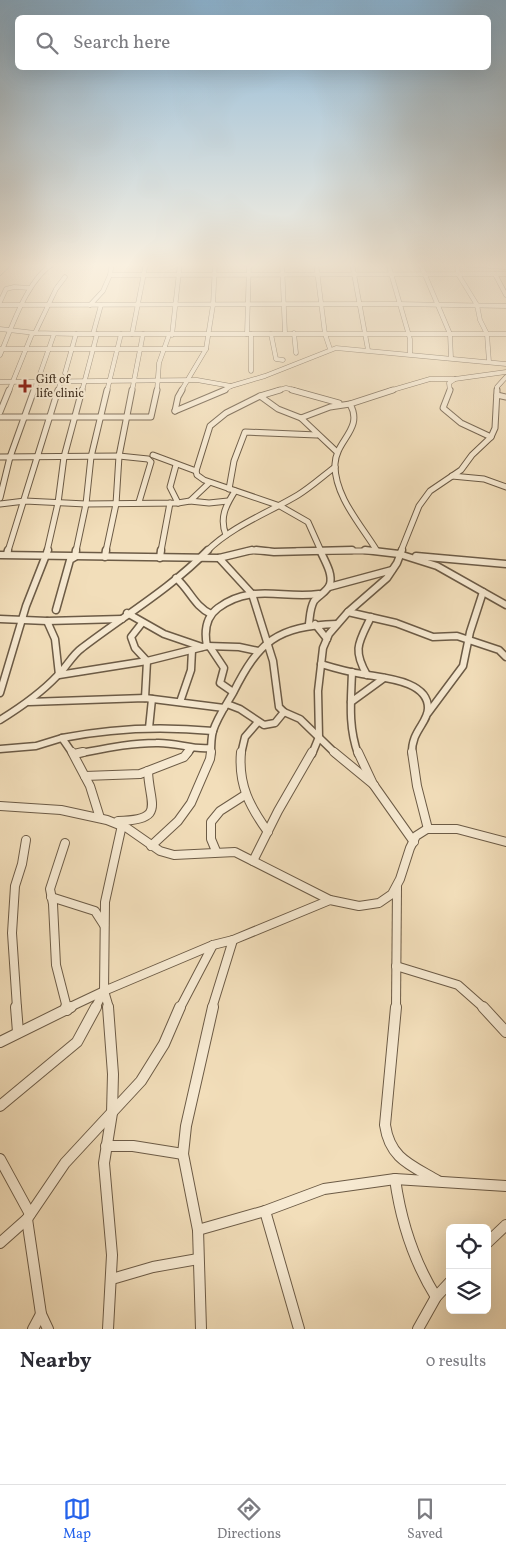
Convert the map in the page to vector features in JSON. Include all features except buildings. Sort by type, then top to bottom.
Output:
[{"type":"street","points":[[0,355],[1,349],[14,325]]},
{"type":"street","points":[[0,412],[32,334],[35,333],[39,325]]},
{"type":"street","points":[[0,690],[22,619],[46,557],[58,503],[64,457],[94,349],[97,325]]},
{"type":"street","points":[[132,334],[134,325]]},
{"type":"street","points":[[0,417],[152,416],[163,349],[170,335],[172,325]]},
{"type":"street","points":[[211,325],[206,349],[178,397],[175,411],[223,392],[231,386],[310,359],[330,349],[368,350],[506,364]]},
{"type":"street","points":[[249,325],[251,371]]},
{"type":"street","points":[[285,325],[285,333]]},
{"type":"street","points":[[324,325],[330,349]]},
{"type":"street","points":[[365,325],[368,350]]},
{"type":"street","points":[[404,325],[410,339],[410,354]]},
{"type":"street","points":[[447,325],[450,334],[451,358]]},
{"type":"street","points":[[483,325],[487,334],[489,362]]},
{"type":"street","points":[[0,329],[54,334],[506,334]]},
{"type":"street","points":[[294,333],[296,353]]},
{"type":"street","points":[[0,498],[10,457],[54,334]]},
{"type":"street","points":[[65,373],[76,334]]},
{"type":"street","points":[[56,610],[70,560],[75,557],[86,504],[91,456],[121,334]]},
{"type":"street","points":[[105,557],[116,504],[119,456],[143,334]]},
{"type":"street","points":[[271,334],[276,359],[283,360]]},
{"type":"street","points":[[1,349],[206,349]]},
{"type":"street","points":[[301,418],[318,412],[322,408],[350,404],[430,379],[455,379],[506,372]]},
{"type":"street","points":[[254,861],[295,780],[310,758],[319,737],[318,691],[321,664],[327,639],[348,612],[374,590],[392,570],[419,506],[430,491],[461,470],[472,455],[491,436],[495,428],[497,387],[506,377]]},
{"type":"street","points":[[455,379],[449,383],[450,393],[443,408],[461,424],[491,436]]},
{"type":"street","points":[[0,382],[157,380],[213,382],[231,386]]},
{"type":"street","points":[[7,554],[61,382]]},
{"type":"street","points":[[329,587],[331,577],[308,522],[280,506],[208,482],[197,475],[196,471],[210,426],[226,413],[260,396],[286,388],[303,391],[335,403],[350,404]]},
{"type":"street","points":[[497,395],[506,397]]},
{"type":"street","points":[[260,396],[278,409],[301,418],[337,452]]},
{"type":"street","points":[[350,404],[355,413],[352,428],[337,452],[335,467],[337,478],[348,506],[377,551]]},
{"type":"street","points":[[226,535],[221,521],[232,490],[234,461],[245,432],[317,435]]},
{"type":"street","points":[[153,455],[196,471]]},
{"type":"street","points":[[0,457],[142,457],[150,460],[139,502]]},
{"type":"street","points":[[176,465],[170,487],[178,503]]},
{"type":"street","points":[[0,720],[29,702],[59,675],[80,649],[125,616],[150,601],[176,578],[191,568],[216,542],[300,494],[335,467]]},
{"type":"street","points":[[452,476],[484,479],[506,487]]},
{"type":"street","points":[[190,500],[208,482]]},
{"type":"street","points":[[0,504],[25,501],[116,504],[139,502],[178,503],[190,500],[210,503],[228,501]]},
{"type":"street","points":[[160,558],[170,503]]},
{"type":"street","points":[[0,555],[219,558],[253,550],[274,552],[319,549],[377,551],[461,562],[506,564]]},
{"type":"street","points":[[400,554],[437,566],[506,605]]},
{"type":"street","points":[[219,558],[252,594],[273,661],[276,698],[279,707],[284,712],[300,720],[337,756],[374,785]]},
{"type":"street","points":[[327,639],[312,624],[311,608],[320,594],[329,587],[392,570]]},
{"type":"street","points":[[176,578],[187,586],[196,604],[211,614]]},
{"type":"street","points":[[428,829],[412,761],[412,742],[416,731],[426,716],[459,673],[483,592]]},
{"type":"street","points":[[234,692],[225,688],[220,683],[224,668],[207,647],[204,635],[211,614],[237,596],[252,594],[309,596],[320,594]]},
{"type":"street","points":[[348,612],[414,628],[433,637],[454,636],[469,640],[499,650],[506,657]]},
{"type":"street","points":[[0,619],[46,621],[125,616],[176,639],[207,647]]},
{"type":"street","points":[[367,674],[357,659],[356,651],[372,617]]},
{"type":"street","points":[[46,621],[55,639],[59,675]]},
{"type":"street","points":[[142,623],[131,637],[135,648],[147,661],[145,677],[149,698],[149,728]]},
{"type":"street","points":[[151,846],[178,821],[191,804],[210,759],[213,731],[248,663],[258,651],[266,642],[278,634],[312,624],[337,624]]},
{"type":"street","points":[[59,675],[147,661],[207,647],[239,647],[258,651]]},
{"type":"street","points":[[180,702],[190,670],[192,650]]},
{"type":"street","points":[[321,664],[352,672],[398,680],[419,690],[426,698],[428,705],[426,716]]},
{"type":"street","points":[[352,672],[350,718],[355,744],[365,770],[374,785],[414,842]]},
{"type":"street","points":[[351,702],[384,678]]},
{"type":"street","points":[[29,702],[149,698],[240,709],[258,722],[272,725],[280,719],[284,712]]},
{"type":"street","points":[[258,722],[246,736],[242,747],[242,777],[245,795],[257,818],[268,832]]},
{"type":"street","points":[[0,749],[36,746],[98,730],[149,728],[213,731]]},
{"type":"street","points":[[62,738],[74,754],[85,776],[100,818]]},
{"type":"street","points":[[74,754],[126,745],[155,743],[172,743],[191,749],[210,748]]},
{"type":"street","points":[[85,776],[140,774],[184,757],[191,749]]},
{"type":"street","points":[[112,822],[141,819],[147,816],[153,808],[154,800],[148,782],[148,771]]},
{"type":"street","points":[[216,851],[209,836],[209,827],[214,816],[245,795]]},
{"type":"street","points":[[0,806],[50,809],[100,818],[122,825],[159,851],[175,855],[216,851],[235,852],[330,900],[348,906],[374,905],[390,896],[397,886],[416,837],[425,829],[447,828],[506,842]]},
{"type":"street","points":[[108,1329],[112,1255],[104,1163],[112,1113],[110,1013],[104,991],[104,925],[105,902],[122,825]]},
{"type":"street","points":[[18,1032],[12,933],[15,886],[22,864],[26,840]]},
{"type":"street","points":[[65,842],[50,889],[53,904],[56,965],[67,1010]]},
{"type":"street","points":[[397,886],[396,1014],[385,1126],[387,1140],[397,1156],[438,1181]]},
{"type":"street","points":[[51,897],[95,911],[104,925]]},
{"type":"street","points":[[0,1042],[104,991],[213,945],[233,940],[330,900]]},
{"type":"street","points":[[201,1329],[198,1230],[184,1154],[186,1126],[212,1009],[233,940]]},
{"type":"street","points":[[0,1243],[28,1216],[64,1163],[141,1081],[158,1054],[187,992],[213,945]]},
{"type":"street","points":[[396,966],[458,985],[486,1010],[506,1032]]},
{"type":"street","points":[[0,1106],[77,1042],[104,991]]},
{"type":"street","points":[[106,1146],[133,1146],[184,1154]]},
{"type":"street","points":[[0,1159],[28,1216],[41,1314],[48,1329]]},
{"type":"street","points":[[198,1230],[265,1211],[324,1189],[395,1179],[506,1186]]},
{"type":"street","points":[[395,1179],[399,1207],[412,1254],[421,1275],[436,1297]]},
{"type":"street","points":[[265,1211],[299,1329]]},
{"type":"street","points":[[491,1239],[506,1224]]},
{"type":"street","points":[[112,1279],[153,1267],[198,1259]]},
{"type":"street","points":[[418,1329],[436,1297],[446,1286]]},
{"type":"street","points":[[33,1329],[41,1314]]},
{"type":"place","name":"Gift of life clinic","points":[[25,386]]}]
